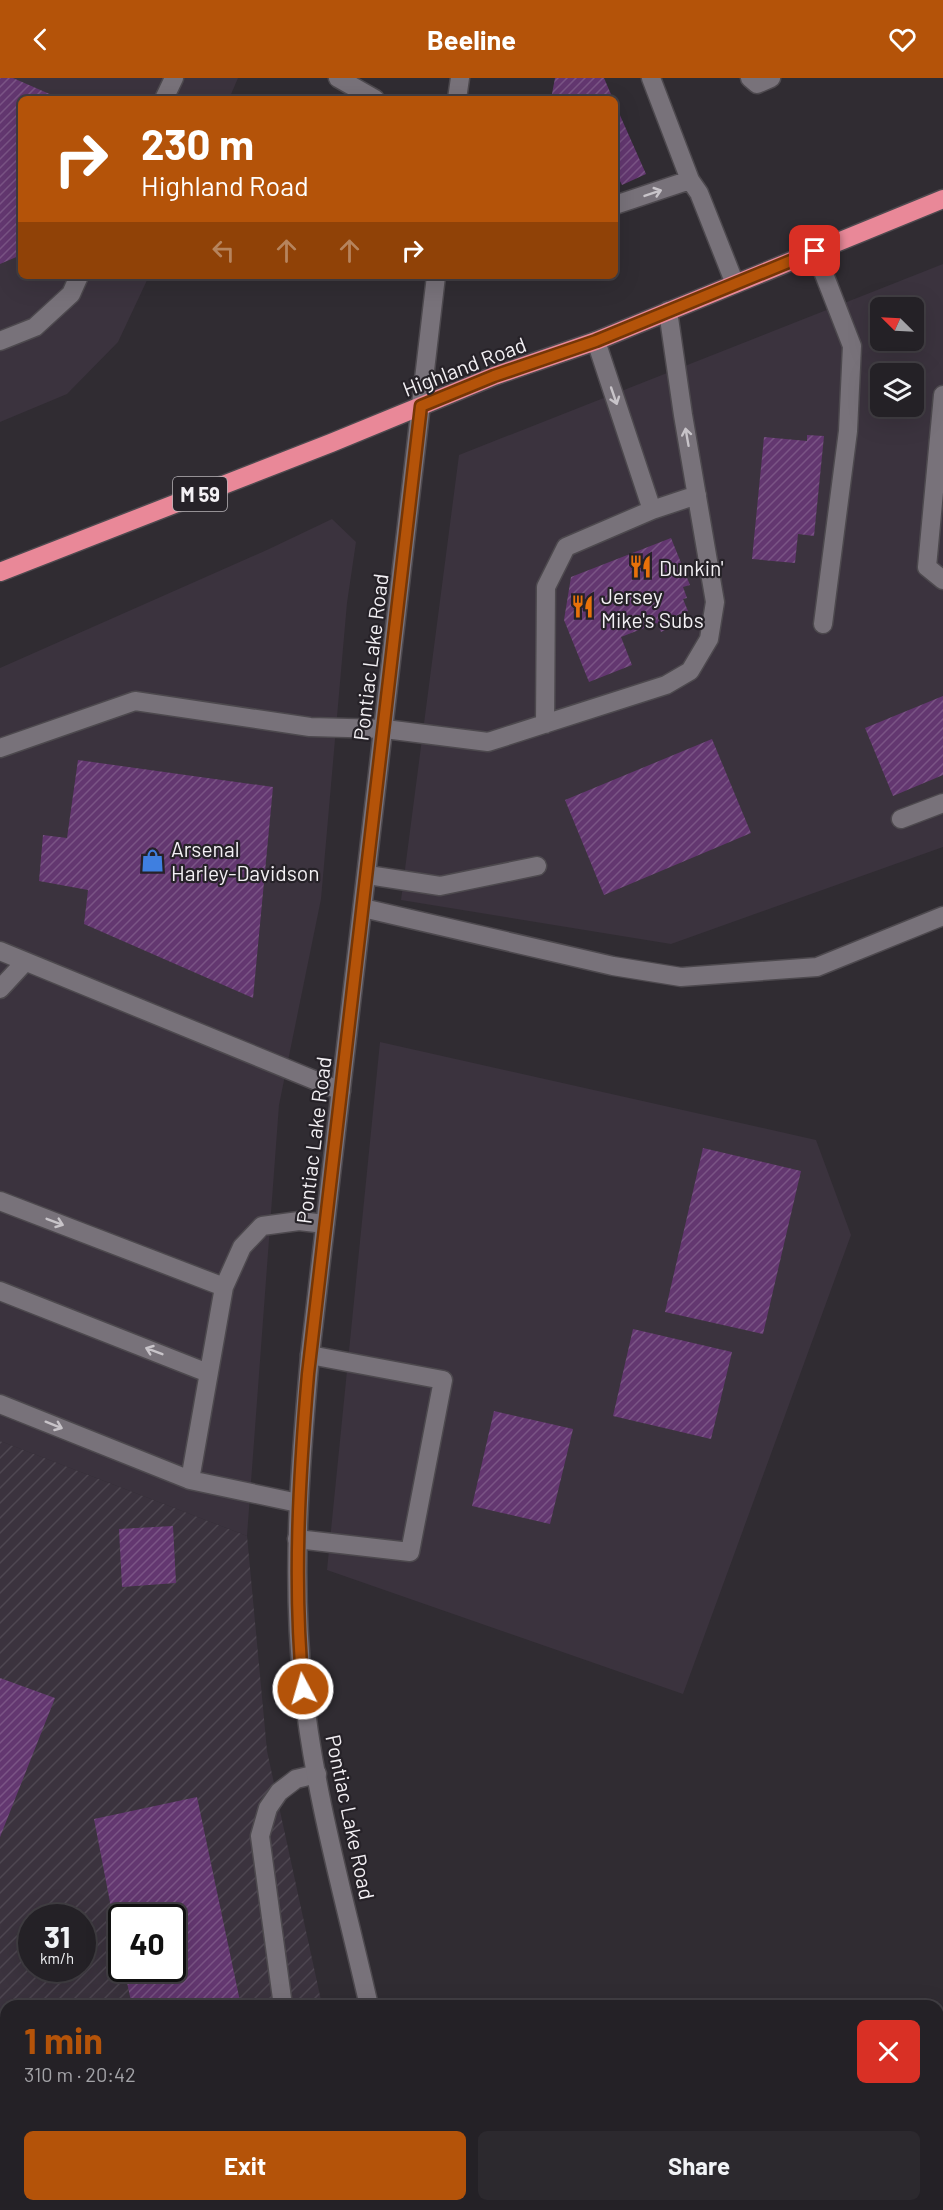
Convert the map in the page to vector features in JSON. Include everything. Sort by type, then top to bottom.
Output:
[{"type":"highway","name":"Highland Road","points":[[0,572],[331,443],[494,376],[596,341],[943,199]]},
{"type":"street","points":[[165,96],[174,78]]},
{"type":"street","points":[[338,78],[370,96]]},
{"type":"street","points":[[457,96],[460,78]]},
{"type":"street","points":[[651,78],[690,180],[699,193],[735,284]]},
{"type":"street","points":[[750,78],[757,84],[771,78]]},
{"type":"street","points":[[618,204],[690,180]]},
{"type":"street","points":[[815,251],[852,346],[848,431],[823,624]]},
{"type":"street","points":[[0,341],[34,327],[71,294],[78,279]]},
{"type":"street","name":"Pontiac Lake Road","points":[[368,2000],[317,1774],[300,1660],[298,1503],[310,1355],[385,729],[436,279]]},
{"type":"street","points":[[0,748],[135,701],[310,727],[385,729],[488,742],[666,685],[690,671],[709,639],[715,602],[668,311]]},
{"type":"street","points":[[596,341],[652,510]]},
{"type":"street","points":[[943,395],[927,567],[943,580]]},
{"type":"street","points":[[545,724],[546,587],[566,547],[652,510],[697,495]]},
{"type":"street","points":[[901,819],[943,803]]},
{"type":"street","points":[[368,874],[440,886],[537,866]]},
{"type":"street","points":[[363,908],[613,966],[681,977],[817,967],[943,916]]},
{"type":"street","points":[[0,951],[341,1091]]},
{"type":"street","points":[[0,989],[25,962]]},
{"type":"street","points":[[0,1201],[224,1287]]},
{"type":"street","points":[[190,1480],[224,1287],[242,1246],[262,1226],[299,1221],[325,1224]]},
{"type":"street","points":[[0,1291],[208,1373]]},
{"type":"street","points":[[297,1539],[410,1551],[443,1380],[310,1355]]},
{"type":"street","points":[[0,1404],[190,1480],[298,1503]]},
{"type":"street","points":[[282,2000],[260,1836],[268,1808],[279,1792],[296,1779],[317,1774]]},
{"type":"shaded area","points":[[0,78],[238,78],[230,96],[18,96],[18,279],[148,279],[118,342],[67,394],[0,422]]},
{"type":"shaded area","points":[[943,264],[943,847],[671,944],[401,900],[459,455]]},
{"type":"shaded area","points":[[332,519],[356,542],[347,603],[321,899],[279,1105],[247,1536],[0,1441],[0,668]]},
{"type":"shaded area","points":[[380,1042],[816,1140],[851,1235],[683,1694],[327,1570]]},
{"type":"shaded area","points":[[0,1441],[247,1536],[267,1751],[321,2000],[0,2000]]},
{"type":"building","points":[[0,78],[13,78],[54,96],[18,96],[18,256],[0,264]]},
{"type":"building","points":[[555,78],[604,78],[612,96],[552,96]]},
{"type":"building","points":[[618,111],[646,174],[622,185],[619,179]]},
{"type":"building","points":[[807,435],[824,436],[814,536],[798,534],[795,563],[752,559],[764,437],[807,441]]},
{"type":"building","points":[[671,538],[690,585],[683,587],[687,598],[683,599],[688,611],[673,617],[676,625],[661,632],[657,623],[621,637],[632,665],[589,682],[564,620],[571,577]]},
{"type":"building","points":[[943,696],[943,775],[893,796],[865,728]]},
{"type":"building","points":[[712,739],[751,833],[604,895],[565,800]]},
{"type":"building","name":"Arsenal Harley-Davidson","points":[[78,760],[273,787],[253,998],[84,924],[88,890],[39,881],[43,835],[67,838]]},
{"type":"building","points":[[703,1148],[801,1171],[763,1334],[665,1312]]},
{"type":"building","points":[[633,1329],[732,1352],[711,1439],[613,1416]]},
{"type":"building","points":[[494,1411],[573,1429],[550,1524],[472,1506]]},
{"type":"building","points":[[173,1526],[176,1583],[122,1587],[119,1529]]},
{"type":"building","points":[[0,1678],[55,1698],[0,1837]]},
{"type":"building","points":[[197,1797],[240,2000],[131,2000],[127,1982],[186,1982],[186,1904],[110,1904],[94,1819]]},
{"type":"place","name":"Dunkin'","points":[[641,567]]},
{"type":"place","name":"Jersey Mike's Subs","points":[[583,607]]},
{"type":"place","name":"Arsenal Harley-Davidson","points":[[153,860]]},
{"type":"route","points":[[303,1689],[298,1630],[297,1554],[298,1503],[308,1374],[421,406],[494,376],[596,341],[815,251]]}]
